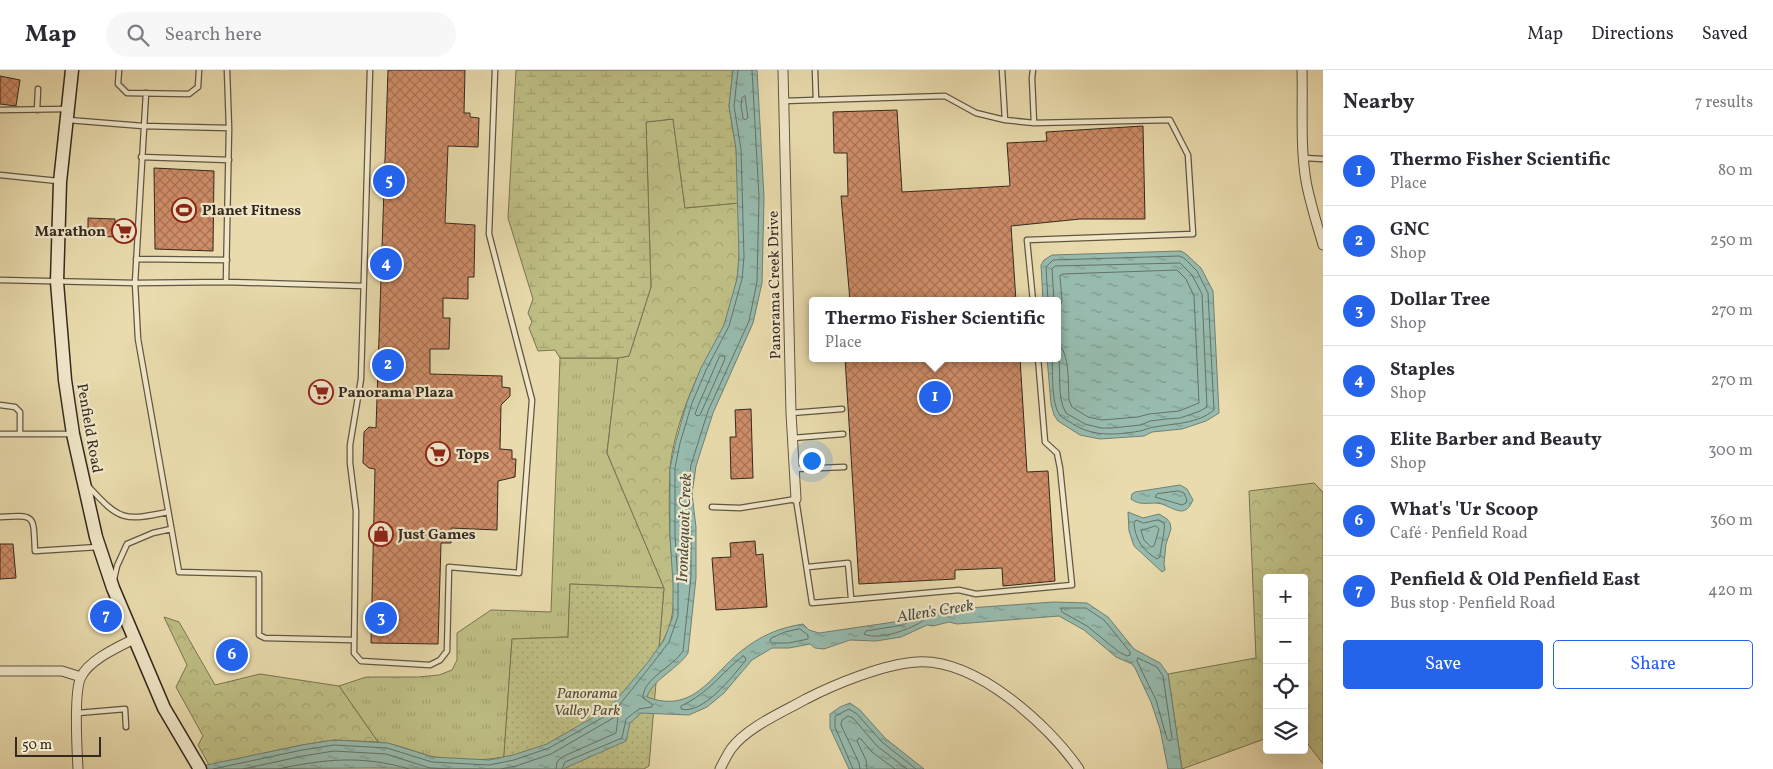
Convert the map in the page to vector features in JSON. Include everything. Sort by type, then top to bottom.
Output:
[{"type":"main road","name":"Penfield Road","points":[[72,70],[60,182],[57,282],[65,380],[72,434],[99,547],[113,588],[164,708],[200,769]]},
{"type":"street","name":"Panorama Creek Drive","points":[[782,70],[791,413],[796,499]]},
{"type":"street","points":[[1302,70],[1304,158],[1311,206],[1323,244]]},
{"type":"street","points":[[78,769],[80,677],[92,664],[103,656],[134,639]]},
{"type":"street","points":[[720,769],[732,748],[748,733],[773,717],[830,687],[891,666],[917,662],[939,663],[966,672],[996,689],[1025,710],[1056,740],[1079,769]]},
{"type":"street","points":[[0,670],[62,671],[80,677]]},
{"type":"lane","points":[[119,70],[118,84],[127,93],[189,94],[198,87],[199,70]]},
{"type":"lane","points":[[226,282],[229,160],[227,70]]},
{"type":"lane","points":[[370,70],[360,392],[354,412],[350,445],[350,464],[356,510],[354,653],[361,661],[430,665],[440,660],[447,651],[449,567],[519,572],[532,400],[489,234],[495,70]]},
{"type":"lane","points":[[815,70],[816,100]]},
{"type":"lane","points":[[1002,70],[1005,120]]},
{"type":"lane","points":[[1028,70],[1032,78]]},
{"type":"lane","points":[[1033,70],[1034,123]]},
{"type":"lane","points":[[37,110],[38,89]]},
{"type":"lane","points":[[146,93],[134,283],[138,340],[179,572],[259,574],[259,635],[265,638],[353,640]]},
{"type":"lane","points":[[783,101],[945,96],[976,113],[1005,120],[1034,123],[1170,120],[1188,155],[1194,234],[1027,240],[1033,297]]},
{"type":"lane","points":[[0,110],[37,110],[143,126],[229,128]]},
{"type":"lane","points":[[141,157],[229,160]]},
{"type":"lane","points":[[1304,158],[1323,159]]},
{"type":"lane","points":[[0,175],[60,182]]},
{"type":"lane","points":[[136,259],[227,260]]},
{"type":"lane","points":[[0,280],[134,283],[226,282],[363,286]]},
{"type":"lane","points":[[712,508],[740,508],[796,499],[808,567],[812,603],[851,598],[959,590],[976,594],[1072,585],[1060,468],[1057,453],[1045,442],[1038,362]]},
{"type":"lane","points":[[0,405],[15,407],[20,412],[20,434]]},
{"type":"lane","points":[[791,413],[842,409]]},
{"type":"lane","points":[[0,434],[72,434]]},
{"type":"lane","points":[[793,438],[843,434]]},
{"type":"lane","points":[[795,469],[844,467]]},
{"type":"lane","points":[[83,480],[108,507],[124,518],[145,517],[168,512]]},
{"type":"lane","points":[[0,517],[30,517],[34,522],[36,551],[99,547]]},
{"type":"lane","points":[[113,588],[117,566],[127,544],[153,533],[171,529]]},
{"type":"lane","points":[[808,567],[848,563],[851,598]]},
{"type":"lane","points":[[78,713],[125,709],[126,727]]},
{"type":"green space","points":[[516,70],[733,70],[729,106],[736,149],[739,203],[685,208],[673,119],[646,122],[651,287],[629,356],[618,358],[560,358],[555,350],[538,351],[529,328],[532,322],[528,313],[533,299],[508,218]]},
{"type":"green space","points":[[673,119],[685,208],[739,203],[739,264],[733,298],[725,323],[692,390],[674,442],[670,468],[669,511],[674,594],[673,608],[666,635],[659,647],[664,588],[607,453],[618,358],[629,356],[651,287],[646,122]]},
{"type":"green space","points":[[560,358],[618,358],[607,453],[664,588],[570,584],[568,637],[512,639],[504,757],[477,760],[447,759],[378,742],[339,686],[366,677],[439,675],[452,670],[457,660],[457,633],[491,610],[551,612]]},
{"type":"green space","points":[[1314,483],[1323,492],[1323,764],[1308,744],[1308,574],[1263,574],[1263,739],[1182,769],[1168,674],[1256,658],[1249,491]]},
{"type":"green space","name":"Panorama Valley Park","points":[[570,584],[664,588],[649,766],[644,769],[503,769],[512,639],[568,637]]},
{"type":"green space","points":[[164,617],[179,622],[215,685],[260,674],[339,686],[378,742],[334,740],[209,765],[198,745],[203,736],[176,687],[187,665]]},
{"type":"water","name":"Irondequoit Creek","points":[[733,70],[757,70],[764,197],[762,283],[753,323],[713,413],[696,466],[692,494],[696,527],[696,578],[688,653],[654,685],[647,697],[663,701],[677,701],[689,697],[710,682],[747,646],[777,630],[803,624],[809,630],[819,633],[901,621],[913,612],[1053,602],[1087,603],[1108,617],[1134,649],[1160,663],[1168,674],[1182,769],[1168,769],[1160,729],[1151,702],[1132,664],[1116,657],[1084,630],[1059,616],[927,625],[901,637],[876,641],[850,640],[824,649],[815,648],[810,644],[789,648],[772,648],[752,660],[724,693],[707,707],[689,715],[641,713],[630,723],[626,741],[563,769],[197,769],[202,766],[334,740],[388,743],[433,757],[489,760],[513,755],[547,744],[604,711],[613,704],[648,662],[664,640],[673,616],[670,468],[676,441],[687,402],[701,368],[724,325],[737,279],[739,257],[736,149],[729,106]]},
{"type":"water","points":[[1181,251],[1201,268],[1213,291],[1219,413],[1206,421],[1182,429],[1152,432],[1144,436],[1100,439],[1080,435],[1058,421],[1051,404],[1047,362],[1061,362],[1061,297],[1043,297],[1041,265],[1044,260],[1052,255]]},
{"type":"water","points":[[1180,485],[1187,489],[1193,500],[1189,507],[1182,511],[1158,503],[1139,503],[1131,499],[1132,494],[1135,492]]},
{"type":"water","points":[[1128,512],[1143,518],[1159,514],[1170,523],[1171,529],[1166,544],[1165,570],[1162,572],[1134,546],[1129,531]]},
{"type":"water","points":[[850,703],[860,710],[885,738],[924,769],[849,769],[830,728],[830,714]]},
{"type":"building","points":[[388,70],[465,70],[464,113],[470,113],[470,117],[479,118],[478,147],[448,146],[445,223],[475,225],[474,277],[468,277],[468,299],[443,298],[443,318],[450,318],[449,349],[430,349],[430,374],[502,376],[502,387],[510,388],[510,396],[501,405],[500,449],[512,450],[512,459],[516,459],[515,477],[498,481],[497,530],[451,528],[451,543],[441,543],[438,644],[371,643],[375,469],[369,468],[363,463],[364,432],[369,427],[376,428]]},
{"type":"building","points":[[0,76],[20,80],[16,106],[0,104]]},
{"type":"building","points":[[897,110],[902,192],[1010,186],[1007,143],[1047,141],[1046,132],[1143,126],[1145,219],[1080,219],[1011,226],[1016,297],[850,297],[841,196],[848,196],[847,153],[834,153],[833,112]]},
{"type":"building","name":"Planet Fitness","points":[[154,168],[214,171],[213,251],[155,249]]},
{"type":"building","points":[[88,218],[115,219],[115,222],[131,223],[130,239],[88,236]]},
{"type":"building","points":[[845,362],[1020,362],[1027,472],[1048,471],[1055,581],[1003,586],[1002,568],[955,570],[955,579],[859,584]]},
{"type":"building","points":[[751,409],[753,478],[731,479],[730,437],[736,437],[735,410]]},
{"type":"building","points":[[755,541],[756,555],[763,554],[767,607],[716,610],[712,558],[731,557],[730,543]]},
{"type":"building","points":[[0,544],[13,544],[16,578],[0,579]]},
{"type":"building","points":[[230,643],[245,655],[234,667],[219,655]]},
{"type":"place","name":"Elite Barber and Beauty","points":[[389,181]]},
{"type":"place","name":"Planet Fitness","points":[[184,210]]},
{"type":"place","name":"Marathon","points":[[124,231]]},
{"type":"place","name":"Staples","points":[[386,264]]},
{"type":"place","name":"GNC","points":[[388,365]]},
{"type":"place","name":"Panorama Plaza","points":[[321,392]]},
{"type":"place","name":"Thermo Fisher Scientific","points":[[935,397]]},
{"type":"place","name":"Tops","points":[[438,454]]},
{"type":"place","name":"Just Games","points":[[381,534]]},
{"type":"place","name":"Penfield & Old Penfield East","points":[[106,616]]},
{"type":"place","name":"Dollar Tree","points":[[381,618]]},
{"type":"place","name":"What's 'Ur Scoop","points":[[232,655]]},
{"type":"water label","name":"Allen's Creek","points":[[935,610]]}]
